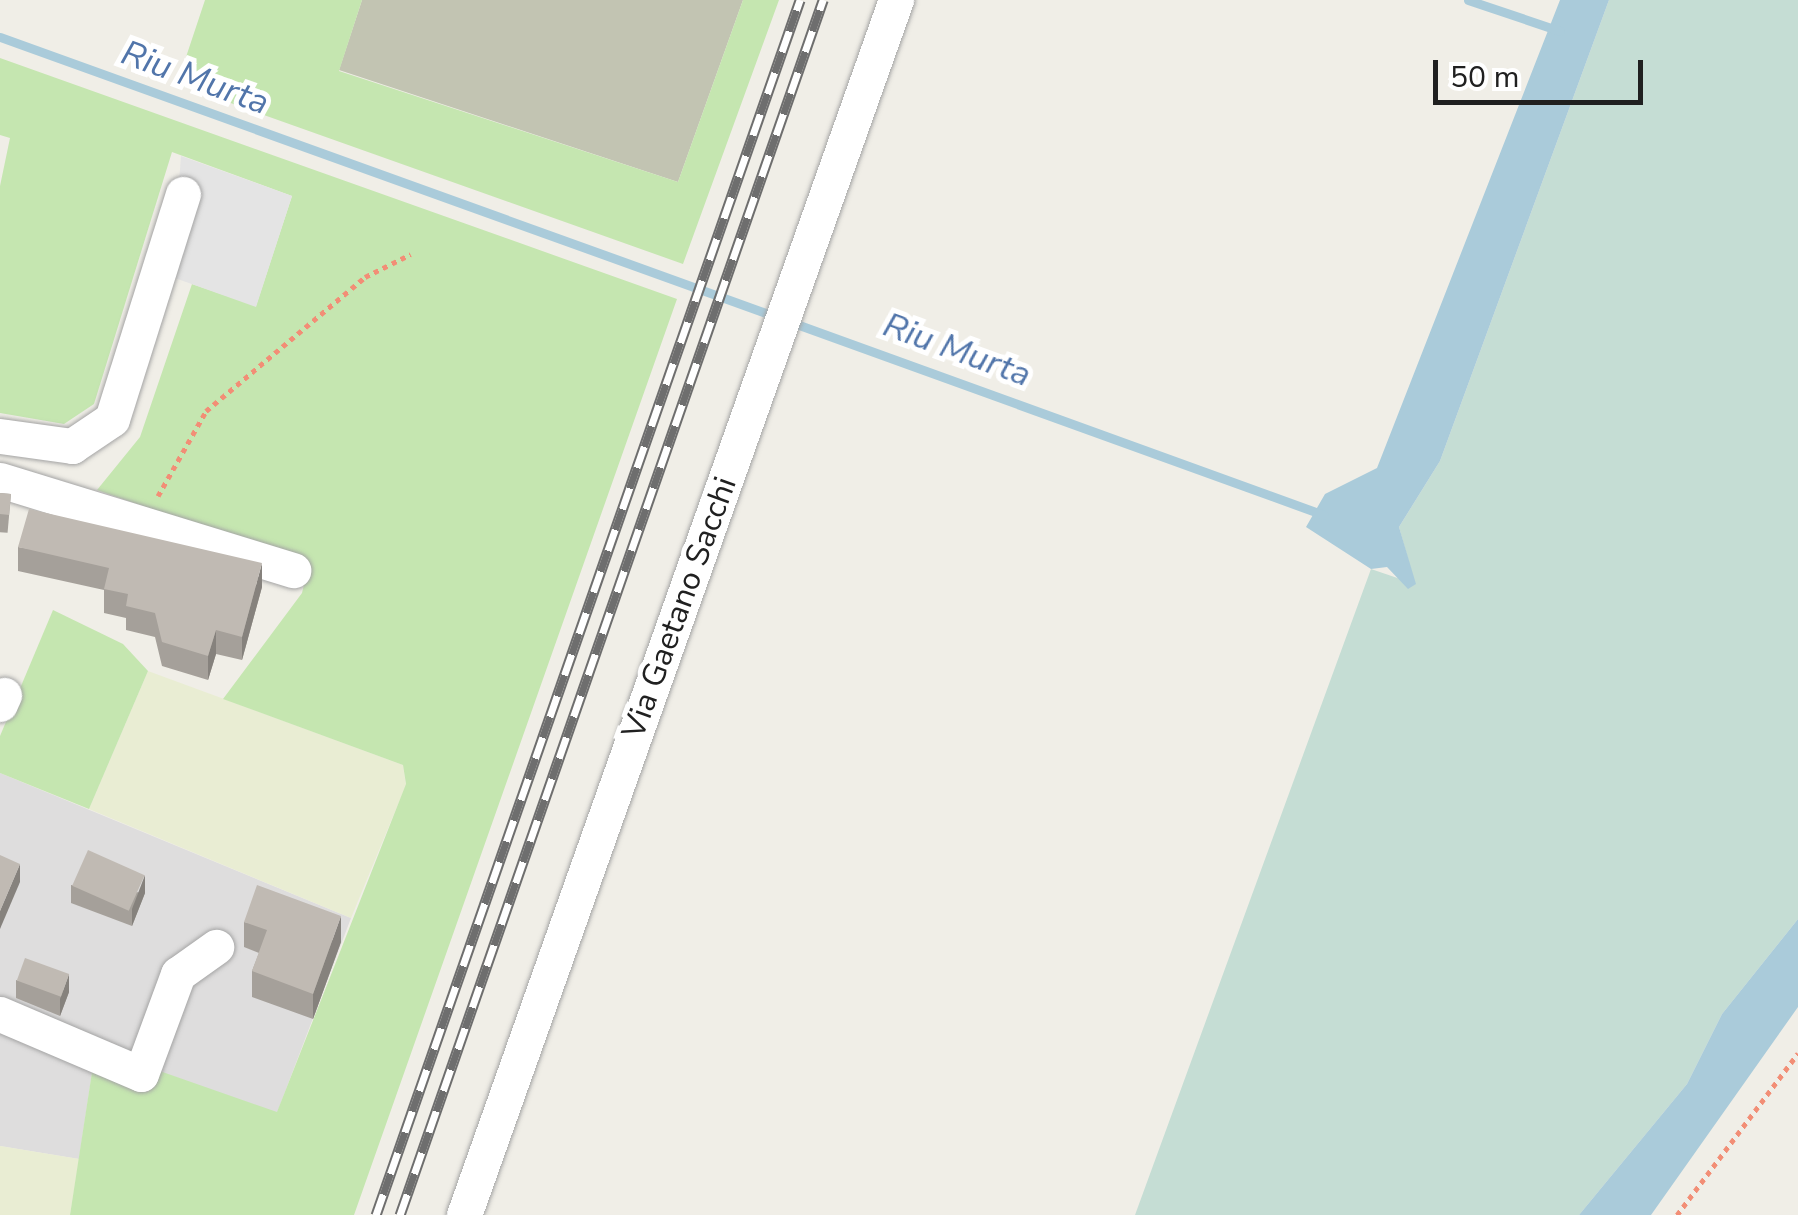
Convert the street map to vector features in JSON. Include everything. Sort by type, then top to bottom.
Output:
[{"type":"street","name":"Via Gaetano Sacchi","points":[[464,1215],[896,0]]},
{"type":"street","points":[[0,436],[72,446],[112,419],[183,194]]},
{"type":"street","points":[[0,480],[293,570]]},
{"type":"street","points":[[0,1014],[141,1074],[178,974],[216,947]]},
{"type":"path","points":[[136,522],[206,411],[365,277],[411,254]]},
{"type":"path","points":[[1677,1215],[1798,1053]]},
{"type":"shaded area","points":[[362,0],[743,0],[678,182],[339,70]]},
{"type":"shaded area","points":[[1609,0],[1798,0],[1798,919],[1722,1014],[1687,1084],[1579,1215],[1135,1215],[1371,569],[1415,584],[1399,527],[1440,461]]},
{"type":"shaded area","points":[[181,156],[292,196],[256,307],[172,277]]},
{"type":"shaded area","points":[[148,671],[403,765],[406,785],[351,918],[89,809]]},
{"type":"shaded area","points":[[0,773],[351,918],[277,1113],[155,1070],[148,1092],[92,1073],[79,1159],[0,1146]]},
{"type":"shaded area","points":[[0,1146],[79,1159],[70,1215],[0,1215]]},
{"type":"green space","points":[[205,0],[362,0],[339,71],[678,182],[743,0],[779,0],[683,264],[177,84]]},
{"type":"green space","points":[[0,58],[677,299],[354,1215],[70,1215],[92,1072],[148,1092],[154,1069],[277,1112],[406,784],[403,765],[223,699],[302,593],[309,564],[97,490],[140,437],[192,284],[256,306],[292,196],[172,152],[94,404],[64,424],[0,413],[0,186],[10,138],[0,135]]},
{"type":"green space","points":[[53,610],[123,644],[148,671],[89,809],[0,773],[0,736]]},
{"type":"water","points":[[1560,0],[1609,0],[1440,461],[1399,527],[1416,584],[1408,589],[1387,567],[1371,569],[1306,527],[1325,494],[1377,468]]},
{"type":"water","points":[[1798,919],[1798,1007],[1651,1215],[1579,1215],[1687,1084],[1722,1014]]},
{"type":"building","points":[[0,493],[11,494],[9,515],[0,514]]},
{"type":"building","points":[[29,509],[262,563],[242,637],[216,630],[208,656],[162,642],[155,613],[126,606],[128,594],[104,589],[109,568],[18,547]]},
{"type":"building","points":[[88,850],[145,875],[129,911],[72,886]]},
{"type":"building","points":[[0,855],[20,864],[0,911]]},
{"type":"building","points":[[257,885],[341,916],[313,994],[252,971],[267,930],[244,922]]},
{"type":"building","points":[[25,958],[69,974],[61,997],[17,981]]},
{"type":"waterway","points":[[1468,0],[1560,31]]},
{"type":"waterway","name":"Riu Murta","points":[[0,37],[774,316]]},
{"type":"waterway","name":"Riu Murta","points":[[788,321],[1324,515]]},
{"type":"railway","points":[[376,1215],[800,0]]},
{"type":"railway","points":[[400,1215],[823,0]]}]
